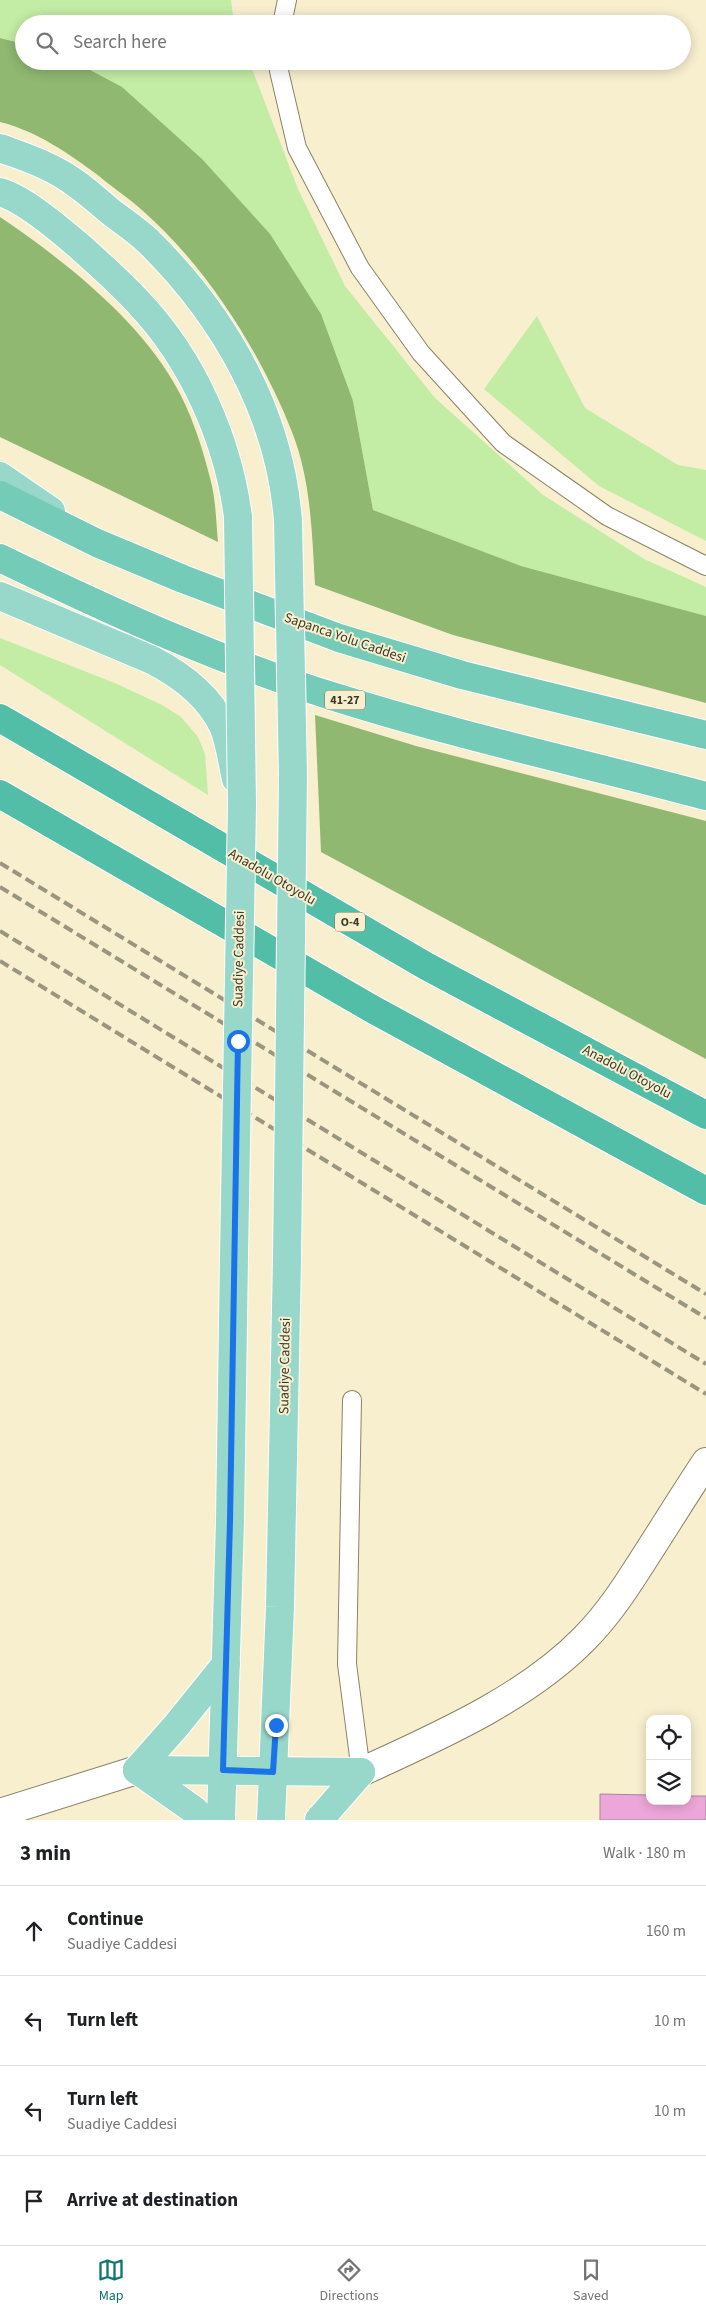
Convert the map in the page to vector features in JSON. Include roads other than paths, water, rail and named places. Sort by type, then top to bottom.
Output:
[{"type":"highway","name":"Sapanca Yolu Caddesi","points":[[0,495],[97,544],[339,638],[462,675],[706,736]]},
{"type":"highway","name":"41-27","points":[[0,558],[92,603],[168,635],[336,698],[447,731],[706,796]]},
{"type":"highway","name":"Anadolu Otoyolu","points":[[0,718],[426,966],[706,1115]]},
{"type":"highway","points":[[0,794],[374,1010],[706,1191]]},
{"type":"main road","name":"Suadiye Caddesi","points":[[0,148],[57,171],[148,241],[191,288],[226,336],[251,382],[268,422],[279,463],[288,521],[294,777],[280,1606],[272,1820]]},
{"type":"main road","name":"Suadiye Caddesi","points":[[0,192],[52,222],[140,304],[172,345],[198,387],[217,429],[228,461],[238,517],[242,805],[226,1664],[220,1820]]},
{"type":"main road","points":[[0,476],[97,544]]},
{"type":"main road","points":[[0,596],[152,660],[171,670],[192,686],[213,708],[224,727],[242,805]]},
{"type":"main road","points":[[137,1770],[176,1726],[226,1664]]},
{"type":"main road","points":[[137,1770],[361,1772]]},
{"type":"main road","points":[[137,1770],[194,1810],[204,1820]]},
{"type":"main road","points":[[318,1820],[361,1772]]},
{"type":"street","points":[[361,1772],[422,1744],[501,1701],[550,1669],[584,1640],[607,1614],[623,1591],[706,1462]]},
{"type":"street","points":[[0,1813],[137,1770]]},
{"type":"lane","points":[[284,15],[286,0]]},
{"type":"lane","points":[[279,70],[297,148],[360,268],[421,353],[503,443],[607,516],[706,566]]},
{"type":"lane","points":[[352,1400],[347,1664],[361,1772]]},
{"type":"railway","points":[[0,863],[706,1294]]},
{"type":"railway","points":[[0,887],[706,1318]]},
{"type":"railway","points":[[0,931],[706,1364]]},
{"type":"railway","points":[[0,961],[706,1394]]}]
